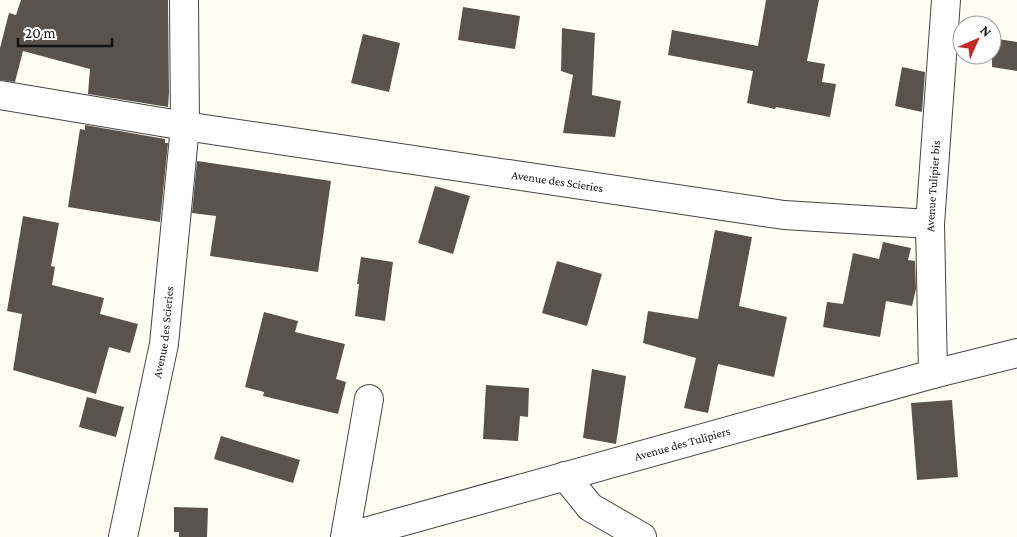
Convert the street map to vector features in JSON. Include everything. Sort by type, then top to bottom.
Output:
[{"type":"street","name":"Avenue des Scieries","points":[[123,537],[164,344],[185,126],[184,0]]},
{"type":"street","name":"Avenue Tulipier bis","points":[[933,374],[930,224],[946,0]]},
{"type":"street","name":"Avenue des Scieries","points":[[0,95],[185,126],[784,215],[930,224]]},
{"type":"street","name":"Avenue des Tulipiers","points":[[346,537],[933,374],[1015,355]]},
{"type":"street","points":[[346,537],[369,399]]},
{"type":"street","points":[[565,476],[590,507],[642,537]]},
{"type":"building","points":[[21,0],[168,0],[168,107],[88,94],[90,69],[23,51],[15,82],[0,80],[0,48],[9,13],[16,15]]},
{"type":"building","points":[[766,0],[819,0],[807,61],[825,64],[822,82],[836,84],[830,117],[747,103],[753,71],[668,55],[672,30],[758,46]]},
{"type":"building","points":[[463,7],[520,16],[515,49],[458,40]]},
{"type":"building","points":[[562,28],[595,33],[592,95],[621,101],[615,137],[563,133],[573,75],[561,71]]},
{"type":"building","points":[[363,34],[400,43],[389,92],[351,83]]},
{"type":"building","points":[[1002,40],[1017,42],[1017,71],[992,67],[992,65],[1002,65]]},
{"type":"building","points":[[902,67],[925,72],[922,112],[895,106]]},
{"type":"building","points":[[85,125],[165,139],[165,143],[168,143],[160,222],[68,207],[80,129],[85,130]]},
{"type":"building","points":[[197,161],[331,181],[318,272],[210,256],[216,216],[192,213]]},
{"type":"building","points":[[435,186],[470,196],[453,254],[418,243]]},
{"type":"building","points":[[23,216],[59,223],[51,266],[55,267],[52,285],[104,298],[100,314],[138,324],[130,353],[109,347],[96,394],[13,370],[22,314],[7,311]]},
{"type":"building","points":[[715,230],[752,237],[739,306],[787,317],[774,377],[718,364],[708,413],[684,408],[696,358],[643,343],[648,311],[698,319]]},
{"type":"building","points":[[883,242],[911,248],[908,260],[915,261],[916,289],[912,306],[886,301],[880,337],[823,327],[827,302],[843,304],[853,253],[879,259]]},
{"type":"building","points":[[361,257],[393,262],[385,321],[355,316]]},
{"type":"building","points":[[557,261],[602,274],[587,326],[542,313]]},
{"type":"building","points":[[264,312],[298,321],[295,332],[345,344],[336,379],[346,382],[338,414],[263,396],[264,392],[245,387]]},
{"type":"building","points":[[592,369],[626,376],[616,444],[583,438]]},
{"type":"building","points":[[486,385],[529,388],[528,417],[520,416],[518,441],[483,439]]},
{"type":"building","points":[[87,397],[124,407],[116,437],[79,427]]},
{"type":"building","points":[[952,400],[958,477],[917,480],[911,403]]},
{"type":"building","points":[[221,436],[300,460],[293,483],[214,459]]},
{"type":"building","points":[[174,507],[208,508],[207,537],[179,537],[179,532],[174,532]]}]
